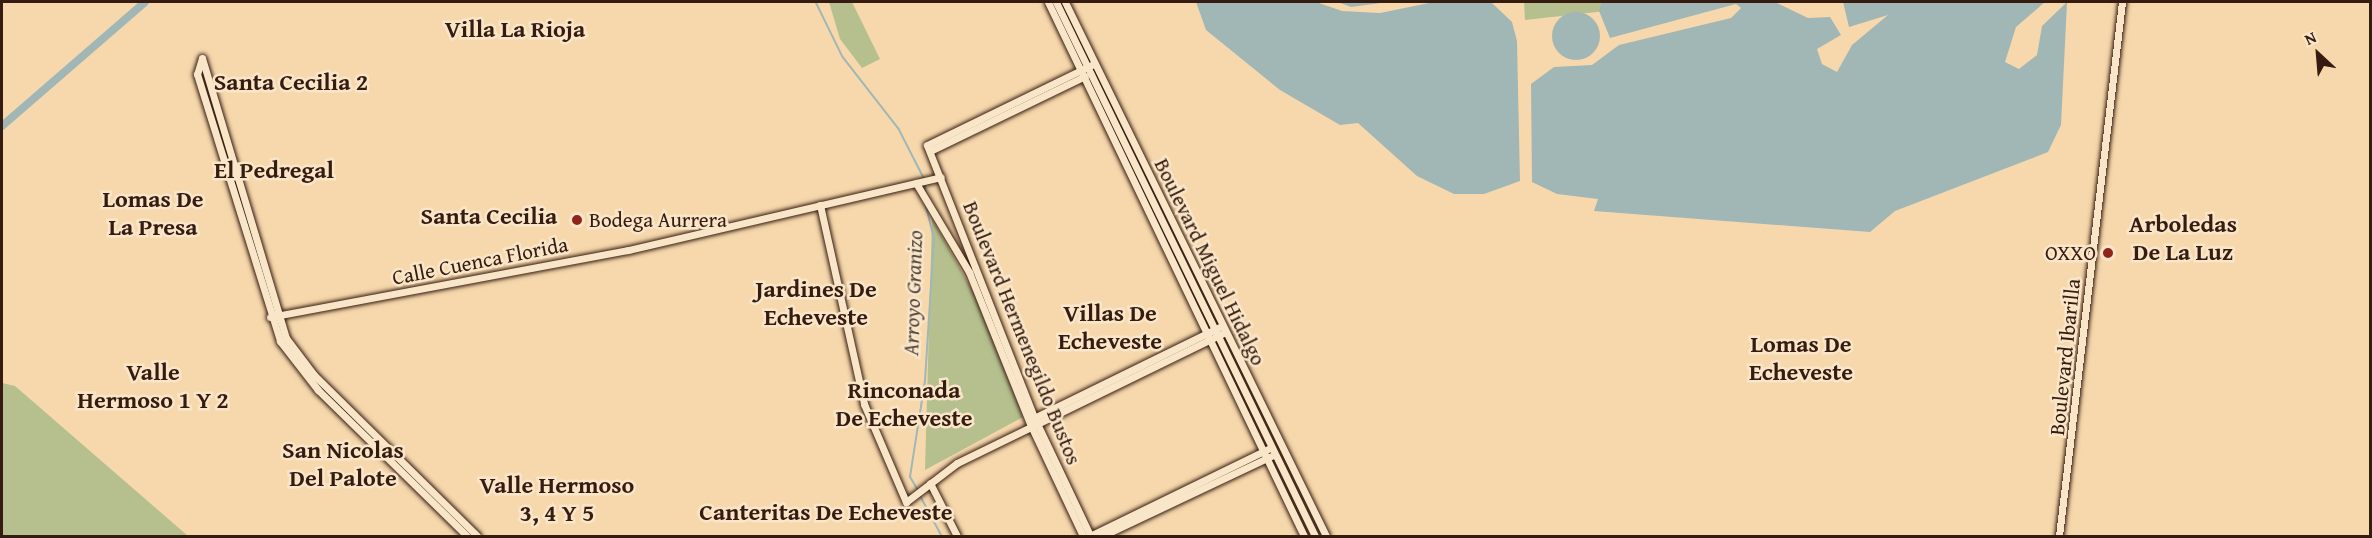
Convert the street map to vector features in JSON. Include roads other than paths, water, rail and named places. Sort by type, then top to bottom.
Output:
[{"type":"street","name":"Boulevard Miguel Hidalgo","points":[[1048,2],[1156,228],[1275,450],[1315,537]]},
{"type":"street","name":"Boulevard Miguel Hidalgo","points":[[1056,2],[1224,329],[1326,537]]},
{"type":"street","name":"Boulevard Miguel Hidalgo","points":[[1065,2],[1092,69],[1304,537]]},
{"type":"street","name":"Boulevard Ibarilla","points":[[2059,537],[2122,2]]},
{"type":"street","points":[[467,537],[300,372],[273,317],[197,74],[202,58],[273,317],[314,375],[477,537]]},
{"type":"street","points":[[1082,74],[1092,69]]},
{"type":"street","name":"Boulevard Hermenegildo Bustos","points":[[1031,423],[929,148],[1082,74]]},
{"type":"street","name":"Calle Cuenca Florida","points":[[273,317],[628,250],[941,177]]},
{"type":"street","name":"Boulevard Hermenegildo Bustos","points":[[919,183],[923,195],[969,272],[1031,423],[1089,535]]},
{"type":"street","points":[[903,186],[923,195]]},
{"type":"street","points":[[1145,186],[1156,228]]},
{"type":"street","points":[[820,205],[864,404],[909,500],[930,483],[1031,423],[1224,329]]},
{"type":"street","points":[[1089,535],[1275,450]]},
{"type":"street","points":[[1102,537],[1266,454]]},
{"type":"street","points":[[398,468],[415,482],[420,479]]},
{"type":"street","points":[[930,483],[957,537]]},
{"type":"street","points":[[420,490],[444,505]]},
{"type":"water","points":[[1196,2],[1316,2],[1342,11],[1380,13],[1434,2],[1492,3],[1512,22],[1517,41],[1520,181],[1484,194],[1454,194],[1417,176],[1358,123],[1340,125],[1280,90],[1206,30]]},
{"type":"water","points":[[1338,2],[1388,2],[1351,7]]},
{"type":"water","points":[[1602,2],[1775,2],[1808,18],[1830,17],[1841,35],[1817,49],[1822,64],[1837,72],[1852,45],[1888,15],[1849,27],[1843,2],[2045,2],[2016,27],[2005,62],[2019,69],[2037,55],[2042,26],[2067,2],[2061,125],[2048,152],[1895,211],[1870,232],[1594,211],[1598,199],[1557,194],[1532,182],[1531,84],[1554,67],[1592,65],[1619,45],[1731,18],[1741,8],[1736,4],[1610,38],[1599,11]]},
{"type":"water","points":[[1571,12],[1581,12],[1593,19],[1600,31],[1600,41],[1593,53],[1581,60],[1571,60],[1556,49],[1552,41],[1552,31],[1563,16]]},
{"type":"waterway","points":[[2,126],[145,2]]},
{"type":"waterway","name":"Arroyo Granizo","points":[[816,2],[843,57],[899,129],[924,178]]},
{"type":"waterway","name":"Arroyo Granizo","points":[[925,183],[926,193]]},
{"type":"waterway","name":"Arroyo Granizo","points":[[918,491],[910,477],[925,381],[934,239],[926,206]]},
{"type":"waterway","name":"Arroyo Granizo","points":[[920,495],[942,536]]},
{"type":"place","name":"Bodega Aurrera","points":[[577,220]]},
{"type":"place","name":"OXXO","points":[[2108,253]]},
{"type":"district","name":"Villa La Rioja","points":[[515,29]]},
{"type":"district","name":"Santa Cecilia 2","points":[[291,82]]},
{"type":"district","name":"El Pedregal","points":[[274,170]]},
{"type":"district","name":"Lomas De La Presa","points":[[153,213]]},
{"type":"district","name":"Santa Cecilia","points":[[489,216]]},
{"type":"district","name":"Arboledas De La Luz","points":[[2183,238]]},
{"type":"district","name":"Jardines De Echeveste","points":[[816,303]]},
{"type":"district","name":"Villas De Echeveste","points":[[1110,327]]},
{"type":"district","name":"Lomas De Echeveste","points":[[1801,358]]},
{"type":"district","name":"Valle Hermoso 1 Y 2","points":[[153,386]]},
{"type":"district","name":"Rinconada De Echeveste","points":[[904,404]]},
{"type":"district","name":"San Nicolas Del Palote","points":[[343,464]]},
{"type":"district","name":"Valle Hermoso 3, 4 Y 5","points":[[557,499]]},
{"type":"district","name":"Canteritas De Echeveste","points":[[826,512]]}]
